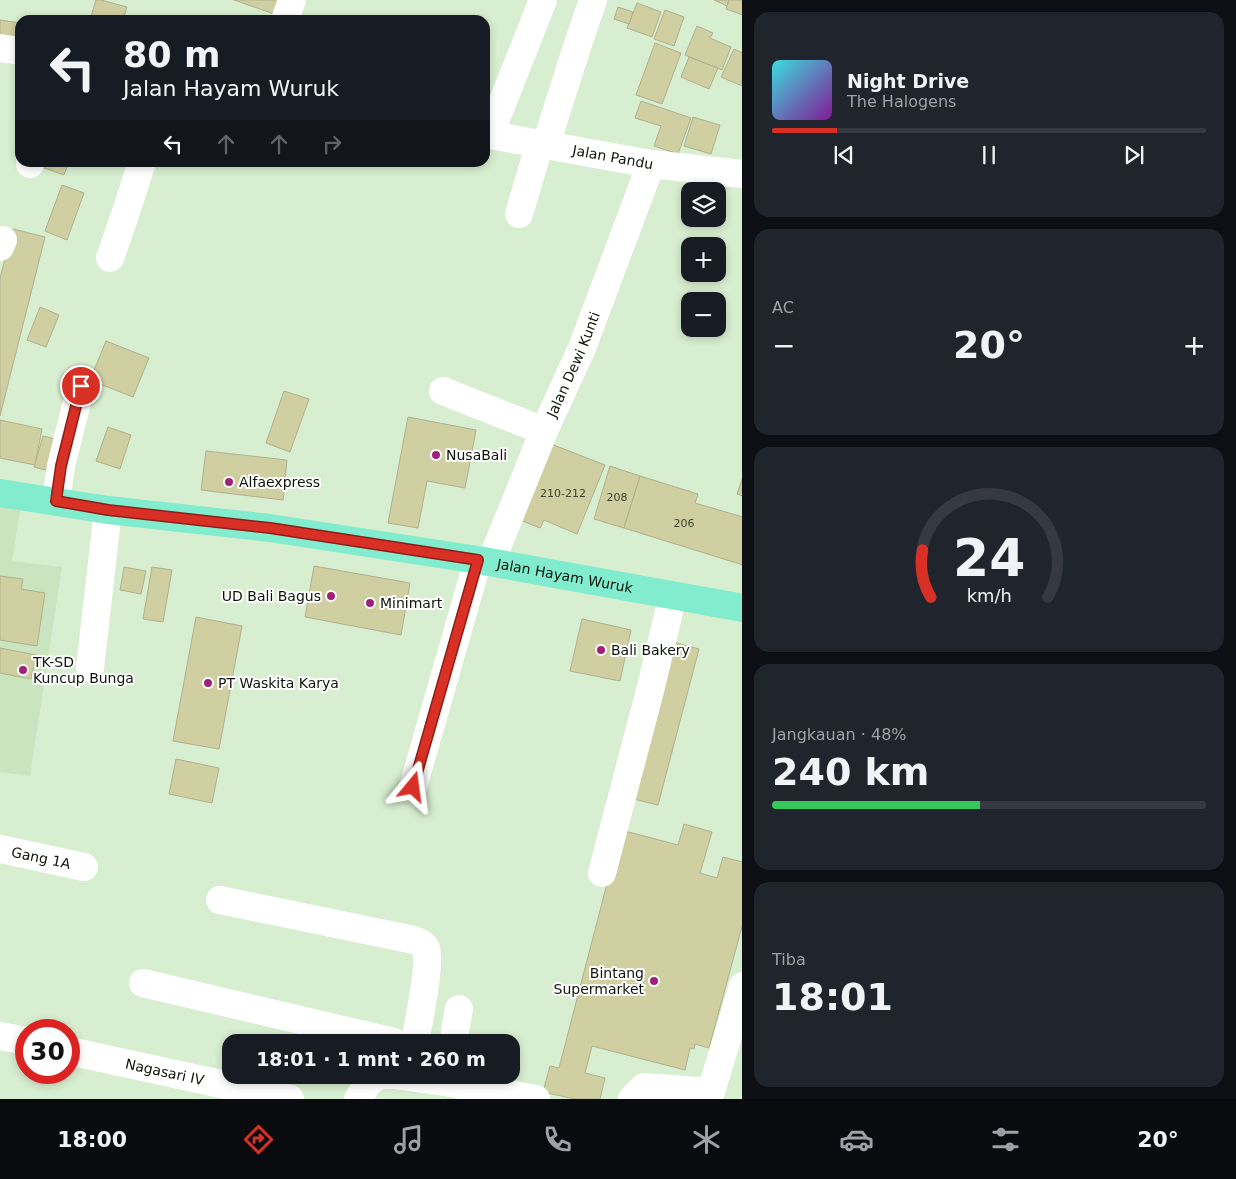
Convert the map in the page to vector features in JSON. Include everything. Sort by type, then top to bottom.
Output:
[{"type":"main road","name":"Jalan Hayam Wuruk","points":[[0,494],[108,510],[270,528],[484,561],[742,608]]},
{"type":"street","points":[[287,15],[292,0]]},
{"type":"street","points":[[490,129],[543,0]]},
{"type":"street","points":[[519,214],[593,0]]},
{"type":"street","points":[[0,48],[15,50]]},
{"type":"street","name":"Jalan Pandu","points":[[490,134],[651,164],[742,174]]},
{"type":"street","name":"Jalan Dewi Kunti","points":[[413,787],[484,561],[582,348],[651,164]]},
{"type":"street","points":[[110,258],[140,167]]},
{"type":"street","points":[[56,501],[61,466],[81,386]]},
{"type":"street","points":[[443,391],[544,431]]},
{"type":"street","points":[[90,668],[108,510]]},
{"type":"street","points":[[602,873],[673,595]]},
{"type":"street","name":"Gang 1A","points":[[0,849],[84,867]]},
{"type":"street","points":[[220,900],[414,940],[424,945],[427,955],[426,976],[416,1034]]},
{"type":"street","points":[[143,983],[360,1034]]},
{"type":"street","points":[[632,1099],[644,1087],[711,1092],[742,986]]},
{"type":"street","points":[[454,1034],[459,1009]]},
{"type":"street","points":[[0,1036],[15,1039]]},
{"type":"street","name":"Nagasari IV","points":[[80,1053],[290,1099]]},
{"type":"street","points":[[358,1099],[367,1084]]},
{"type":"street","points":[[472,1084],[536,1099]]},
{"type":"shaded area","name":"TK-SD Kuncup Bunga","points":[[0,503],[21,505],[12,561],[62,567],[30,776],[0,772]]},
{"type":"building","points":[[96,0],[127,7],[125,15],[92,15]]},
{"type":"building","points":[[234,0],[282,0],[277,15]]},
{"type":"building","points":[[714,0],[729,0],[727,6]]},
{"type":"building","points":[[729,0],[742,0],[742,15],[726,9]]},
{"type":"building","points":[[637,3],[661,12],[652,37],[627,28]]},
{"type":"building","points":[[618,7],[633,12],[629,24],[614,19]]},
{"type":"building","points":[[665,10],[684,17],[674,46],[654,39]]},
{"type":"building","points":[[0,20],[15,22],[15,43],[0,41]]},
{"type":"building","points":[[697,26],[713,33],[710,38],[731,47],[722,70],[685,55]]},
{"type":"building","points":[[655,43],[681,53],[662,104],[636,95]]},
{"type":"building","points":[[734,49],[742,53],[742,86],[721,77]]},
{"type":"building","points":[[689,57],[718,68],[709,89],[681,77]]},
{"type":"building","points":[[641,101],[691,118],[678,154],[654,146],[661,126],[635,118]]},
{"type":"building","points":[[693,117],[720,125],[711,154],[684,146]]},
{"type":"building","points":[[42,167],[67,167],[64,175]]},
{"type":"building","points":[[62,185],[84,193],[67,240],[45,231]]},
{"type":"building","points":[[13,229],[45,237],[0,416],[0,278]]},
{"type":"building","points":[[40,307],[59,315],[46,347],[27,340]]},
{"type":"building","points":[[106,341],[149,358],[133,397],[90,380]]},
{"type":"building","points":[[284,391],[309,399],[290,452],[266,443]]},
{"type":"building","name":"NusaBali","points":[[408,417],[476,430],[465,488],[427,481],[418,528],[388,523]]},
{"type":"building","points":[[0,420],[42,429],[35,465],[0,458]]},
{"type":"building","points":[[108,427],[131,435],[120,469],[96,461]]},
{"type":"building","points":[[43,436],[62,441],[53,472],[34,467]]},
{"type":"building","points":[[551,444],[605,465],[577,534],[544,520],[540,528],[520,520]]},
{"type":"building","points":[[206,451],[287,460],[283,500],[201,490]]},
{"type":"building","points":[[610,466],[640,476],[624,528],[594,519]]},
{"type":"building","points":[[640,476],[698,494],[695,503],[742,517],[742,565],[624,528]]},
{"type":"building","points":[[742,480],[742,496],[737,494]]},
{"type":"building","points":[[314,566],[410,583],[401,635],[305,617]]},
{"type":"building","points":[[124,567],[146,571],[141,594],[120,590]]},
{"type":"building","points":[[152,567],[172,570],[163,622],[143,619]]},
{"type":"building","points":[[0,576],[23,579],[21,589],[45,593],[37,646],[0,640]]},
{"type":"building","name":"PT Waskita Karya","points":[[196,617],[242,626],[219,749],[173,741]]},
{"type":"building","name":"Bali Bakery","points":[[582,619],[631,630],[620,681],[570,671]]},
{"type":"building","points":[[666,640],[699,649],[658,805],[625,797]]},
{"type":"building","points":[[0,648],[36,655],[31,679],[0,673]]},
{"type":"building","points":[[176,759],[219,768],[212,803],[169,794]]},
{"type":"building","name":"Bintang Supermarket","points":[[684,824],[712,832],[700,873],[717,878],[723,857],[742,862],[742,927],[709,1048],[695,1044],[694,1049],[690,1048],[685,1070],[592,1046],[585,1073],[605,1078],[600,1099],[575,1099],[543,1092],[550,1066],[559,1068],[621,830],[678,845]]},
{"type":"place","name":"NusaBali","points":[[436,455]]},
{"type":"place","name":"Alfaexpress","points":[[229,482]]},
{"type":"place","name":"UD Bali Bagus","points":[[331,596]]},
{"type":"place","name":"Minimart","points":[[370,603]]},
{"type":"place","name":"Bali Bakery","points":[[601,650]]},
{"type":"place","name":"TK-SD Kuncup Bunga","points":[[23,670]]},
{"type":"place","name":"PT Waskita Karya","points":[[208,683]]},
{"type":"place","name":"Bintang Supermarket","points":[[654,981]]},
{"type":"route","points":[[81,386],[61,466],[56,501],[108,510],[270,528],[478,560],[413,787]]}]
